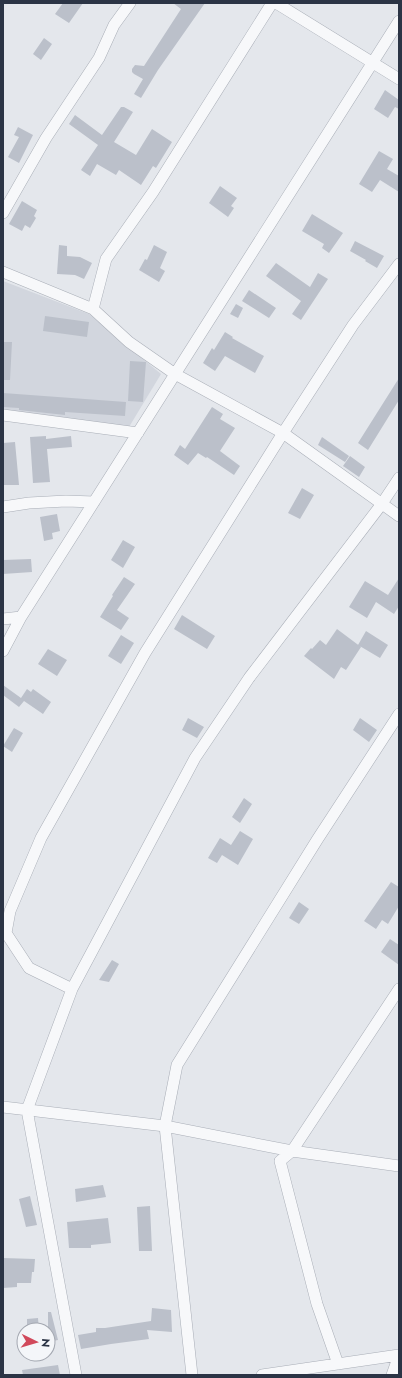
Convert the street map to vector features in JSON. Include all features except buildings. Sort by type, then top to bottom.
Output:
[{"type":"street","points":[[3,212],[46,138],[99,58],[114,25],[130,3]]},
{"type":"street","points":[[93,309],[106,259],[153,192],[272,3]]},
{"type":"street","points":[[276,3],[399,80]]},
{"type":"street","points":[[3,651],[21,617],[399,21]]},
{"type":"street","points":[[72,989],[29,968],[6,933],[10,911],[41,838],[145,653],[283,433],[353,325],[399,264]]},
{"type":"street","points":[[3,272],[93,309],[129,342],[175,374],[283,433],[399,516]]},
{"type":"street","points":[[3,415],[138,433]]},
{"type":"street","points":[[76,1375],[27,1110],[72,989],[195,758],[249,678],[382,504],[399,478]]},
{"type":"street","points":[[3,507],[29,503],[66,501],[94,502]]},
{"type":"street","points":[[3,619],[21,617]]},
{"type":"street","points":[[192,1375],[165,1126],[178,1065],[317,840],[399,714]]},
{"type":"street","points":[[338,1364],[317,1304],[280,1161],[292,1151],[399,989]]},
{"type":"street","points":[[3,1107],[165,1126],[292,1151],[399,1166]]},
{"type":"street","points":[[262,1375],[399,1355],[392,1375]]},
{"type":"shaded area","points":[[3,281],[89,314],[161,374],[129,427],[3,411]]}]
